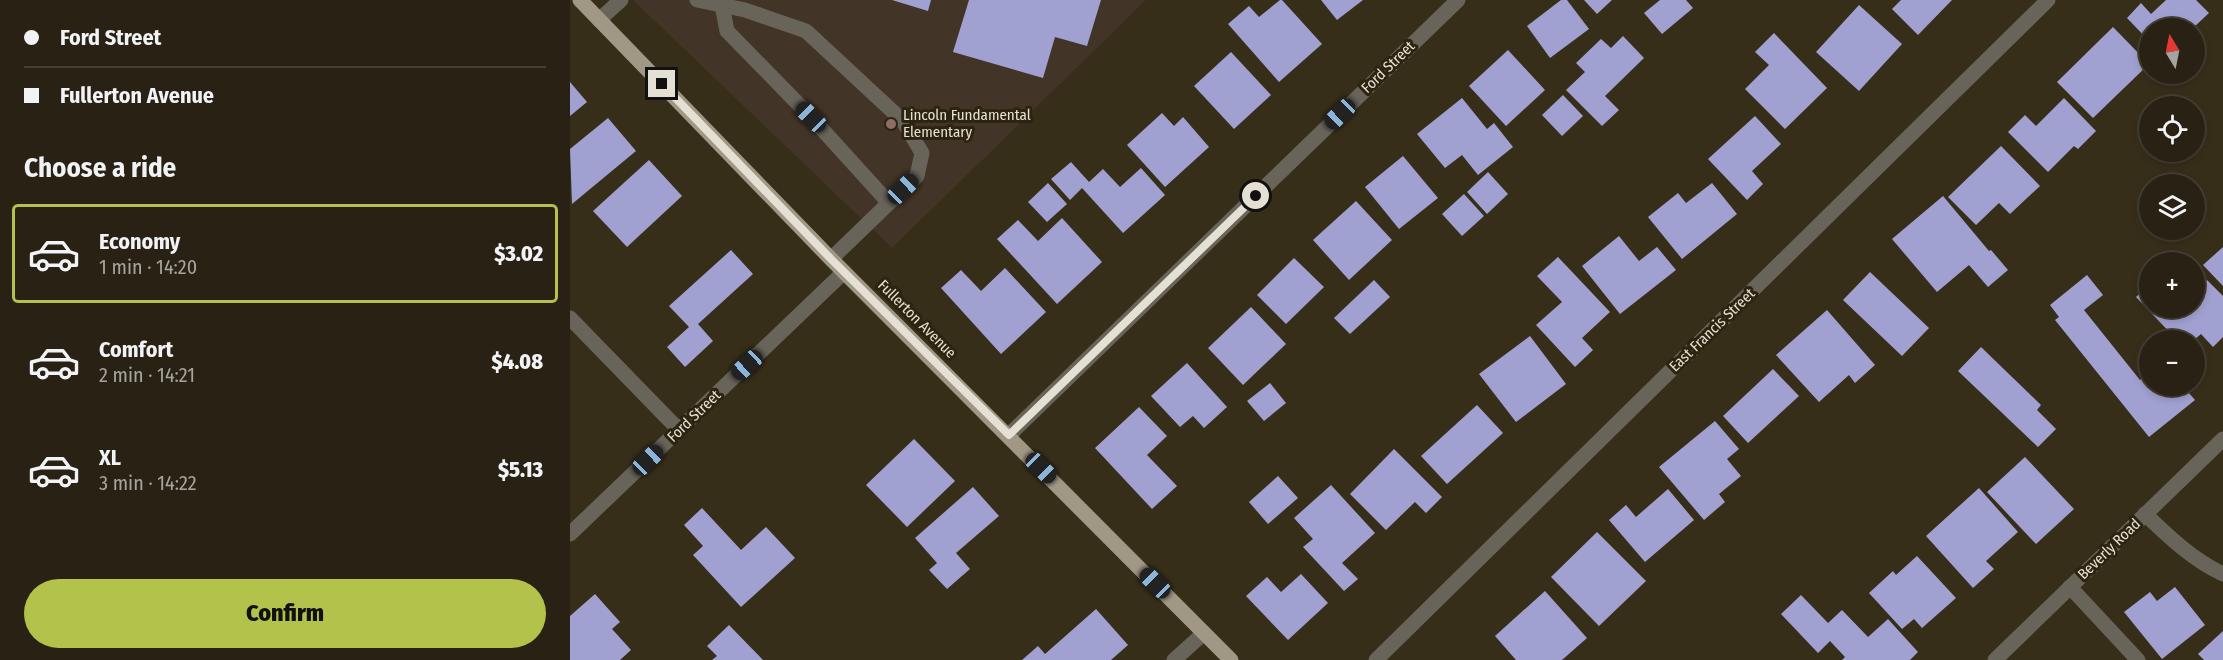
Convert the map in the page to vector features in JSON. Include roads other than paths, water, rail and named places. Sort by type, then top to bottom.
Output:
[{"type":"main road","name":"Fullerton Avenue","points":[[580,0],[831,259],[1231,660]]},
{"type":"street","points":[[599,20],[621,0]]},
{"type":"street","points":[[697,0],[745,10],[806,31],[903,121],[921,153],[917,176],[831,259]]},
{"type":"street","name":"Ford Street","points":[[1009,435],[1458,0]]},
{"type":"street","name":"East Francis Street","points":[[1376,660],[2048,0]]},
{"type":"street","points":[[722,5],[727,31],[811,117],[889,203]]},
{"type":"street","name":"Ford Street","points":[[570,534],[844,272]]},
{"type":"street","points":[[570,318],[679,430]]},
{"type":"street","name":"Beverly Road","points":[[1995,660],[2223,438]]},
{"type":"street","points":[[2145,514],[2169,538],[2206,566],[2223,574]]},
{"type":"street","points":[[2070,587],[2138,660]]},
{"type":"street","points":[[1174,660],[1204,633]]},
{"type":"place","name":"Lincoln Fundamental Elementary","points":[[891,124]]}]
